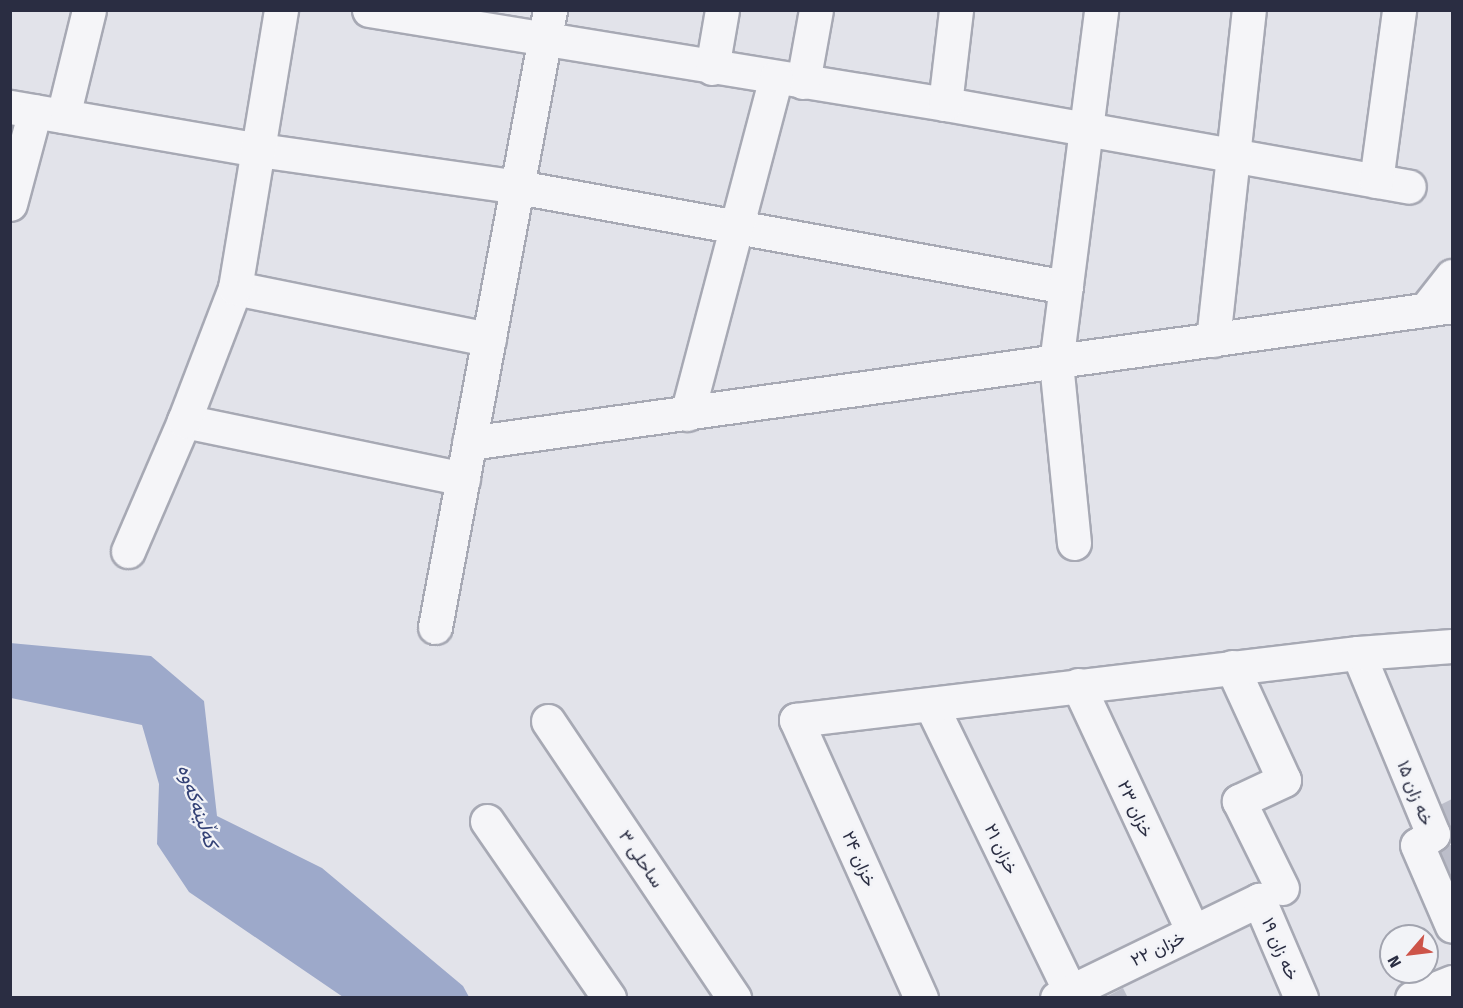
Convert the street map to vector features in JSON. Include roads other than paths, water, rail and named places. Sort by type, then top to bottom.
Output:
[{"type":"street","points":[[10,204],[36,112],[89,10]]},
{"type":"street","points":[[128,550],[184,421],[235,288],[281,10]]},
{"type":"street","points":[[369,10],[548,26],[712,68],[945,104],[1409,187]]},
{"type":"street","points":[[712,68],[722,10]]},
{"type":"street","points":[[687,414],[737,227],[816,10]]},
{"type":"street","points":[[945,104],[956,10]]},
{"type":"street","points":[[1074,543],[1056,363],[1101,10]]},
{"type":"street","points":[[1213,340],[1235,156],[1249,10]]},
{"type":"street","points":[[1376,181],[1399,10]]},
{"type":"street","points":[[435,627],[548,26]]},
{"type":"street","points":[[36,112],[259,150],[518,187],[1066,287]]},
{"type":"street","points":[[469,443],[1439,308],[1452,276]]},
{"type":"street","points":[[235,288],[489,339]]},
{"type":"street","points":[[184,421],[463,479]]},
{"type":"street","points":[[932,707],[1078,685],[1358,653],[1452,646]]},
{"type":"street","name":"خه زان ۱۵","points":[[1358,653],[1432,834],[1418,845],[1452,926]]},
{"type":"street","name":"خه زان ۱۹","points":[[1232,667],[1284,780],[1239,801],[1301,998]]},
{"type":"street","name":"خزان ۲۳","points":[[1078,685],[1193,932]]},
{"type":"street","name":"خزان ۲۴","points":[[921,998],[796,720],[932,707]]},
{"type":"street","name":"خزان ۲۱","points":[[932,707],[1067,996]]},
{"type":"street","name":"ساحلی ۳","points":[[548,721],[734,998]]},
{"type":"street","points":[[487,820],[609,998]]},
{"type":"street","name":"خزان ۲۲","points":[[1067,996],[1270,894]]},
{"type":"street","points":[[1412,998],[1452,982]]},
{"type":"water","name":"کەڵینەکەوە","points":[[10,643],[151,656],[204,701],[217,816],[322,868],[463,986],[469,997],[343,997],[189,892],[157,844],[159,784],[142,725],[11,698]]}]
